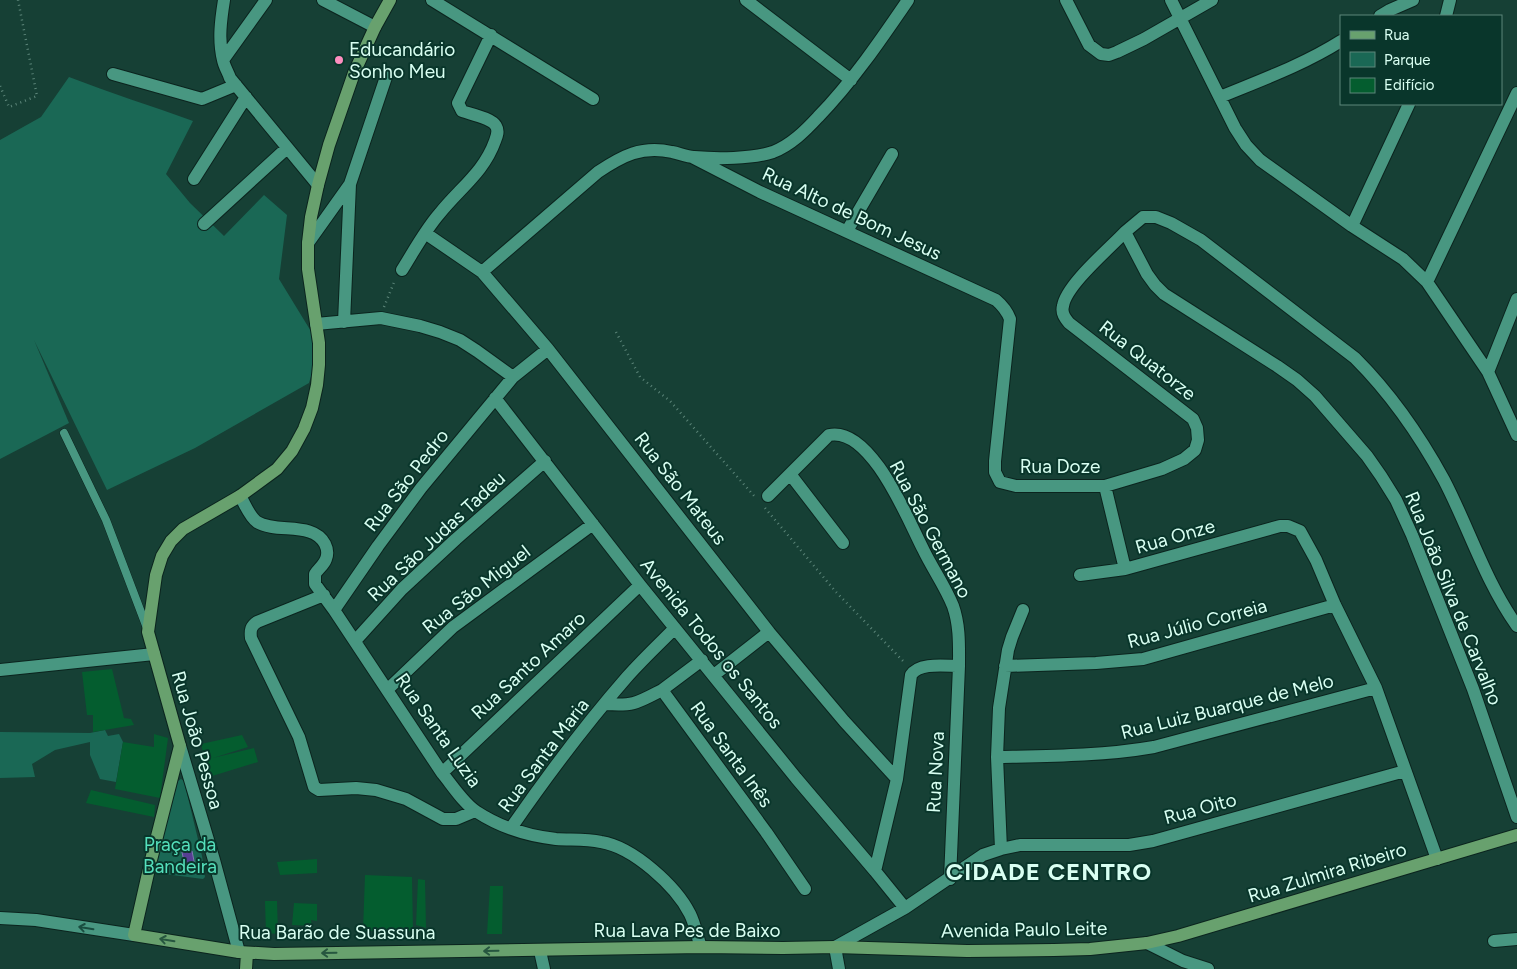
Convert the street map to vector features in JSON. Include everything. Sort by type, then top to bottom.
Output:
[{"type":"street","points":[[224,0],[220,20],[220,41],[223,60],[230,78],[318,185]]},
{"type":"street","points":[[223,60],[266,0]]},
{"type":"street","points":[[323,0],[375,27]]},
{"type":"street","points":[[148,632],[156,575],[162,556],[171,541],[183,529],[240,496],[277,469],[292,451],[304,429],[312,408],[319,365],[316,324],[308,269],[311,216],[329,145],[354,73],[375,27],[390,0]]},
{"type":"street","points":[[432,0],[593,98]]},
{"type":"street","points":[[746,0],[851,80]]},
{"type":"street","points":[[482,272],[598,172],[616,160],[637,151],[653,149],[692,157],[740,158],[758,156],[774,152],[801,135],[851,80],[908,0]]},
{"type":"street","points":[[1066,0],[1089,45],[1101,54],[1117,52],[1212,0]]},
{"type":"street","points":[[1171,0],[1235,128],[1246,145],[1260,160],[1352,226],[1403,259],[1428,282],[1488,372],[1517,435]]},
{"type":"street","points":[[1382,15],[1413,0]]},
{"type":"street","points":[[1446,15],[1450,0]]},
{"type":"street","points":[[402,270],[440,213],[486,162],[497,137],[498,132],[495,124],[462,111],[458,103],[491,36]]},
{"type":"street","points":[[1220,97],[1297,65],[1340,42]]},
{"type":"street","points":[[113,74],[202,99],[236,85]]},
{"type":"street","points":[[344,322],[350,184],[386,77]]},
{"type":"street","points":[[1428,282],[1517,93]]},
{"type":"street","points":[[194,179],[246,97]]},
{"type":"street","points":[[1352,226],[1409,105]]},
{"type":"street","points":[[204,224],[288,148]]},
{"type":"street","points":[[847,231],[892,154]]},
{"type":"street","name":"Rua Alto de Bom Jesus","points":[[692,157],[726,175],[996,300],[1007,312],[1010,319],[995,461]]},
{"type":"street","points":[[308,243],[350,184]]},
{"type":"street","name":"Rua João Silva de Carvalho","points":[[1517,626],[1494,588],[1444,480],[1418,438],[1379,385],[1355,358],[1202,240],[1156,217],[1143,217],[1126,232],[1155,285],[1164,294],[1297,380],[1315,396],[1367,456],[1381,476],[1396,500],[1473,689],[1517,817]]},
{"type":"street","name":"Rua Quatorze","points":[[1126,232],[1089,268],[1069,291],[1062,305],[1063,313],[1069,324],[1193,419],[1197,428],[1198,440],[1194,450]]},
{"type":"street","name":"Rua São Mateus","points":[[425,233],[482,272],[548,349],[769,632],[896,779]]},
{"type":"street","points":[[1488,372],[1517,300]]},
{"type":"street","points":[[316,324],[381,318],[420,326],[460,340],[512,377]]},
{"type":"street","name":"Rua São Pedro","points":[[334,610],[421,488],[512,377],[548,349]]},
{"type":"street","name":"Avenida Todos os Santos","points":[[495,398],[640,585],[796,778],[905,908]]},
{"type":"street","name":"Rua São Germano","points":[[768,496],[829,435],[835,433],[849,438],[873,459],[892,486],[952,605],[957,620],[960,666]]},
{"type":"street","name":"Rua Doze","points":[[995,461],[997,478],[1000,482],[1006,484],[1025,486],[1105,486],[1162,469],[1184,459],[1194,450]]},
{"type":"street","name":"Rua São Judas Tadeu","points":[[355,641],[402,589],[545,461]]},
{"type":"street","points":[[790,474],[843,543]]},
{"type":"street","points":[[1105,486],[1125,569]]},
{"type":"street","name":"Rua Santa Luzia","points":[[240,496],[253,518],[258,522],[269,526],[311,531],[321,538],[326,545],[327,555],[324,563],[316,571],[314,577],[315,584],[442,773],[475,811],[511,828],[530,834],[554,839],[600,841],[625,850],[671,886],[691,916],[701,947]]},
{"type":"street","name":"Rua São Miguel","points":[[388,690],[453,627],[593,524]]},
{"type":"street","name":"Rua Onze","points":[[1080,575],[1125,569],[1280,526],[1288,526],[1300,531],[1316,560],[1335,605]]},
{"type":"street","name":"Rua Santo Amaro","points":[[442,773],[640,585]]},
{"type":"street","points":[[324,595],[254,624],[250,632],[251,638],[299,737],[314,787],[319,790],[356,788],[376,790],[406,798],[443,820],[456,819],[475,811]]},
{"type":"street","points":[[1335,605],[1376,688],[1437,859]]},
{"type":"street","name":"Rua Júlio Correia","points":[[1006,666],[1096,663],[1143,659],[1335,605]]},
{"type":"street","points":[[1001,849],[997,757],[999,708],[1012,637],[1023,610]]},
{"type":"street","name":"Rua Santa Maria","points":[[511,828],[554,767],[628,676],[675,628]]},
{"type":"street","name":"Rua João Pessoa","points":[[148,632],[180,746],[243,952]]},
{"type":"street","points":[[714,675],[769,632]]},
{"type":"street","points":[[0,670],[154,654]]},
{"type":"street","points":[[606,704],[636,703],[662,690],[702,660]]},
{"type":"street","points":[[875,870],[896,779],[911,675],[913,671],[922,667],[960,666]]},
{"type":"street","name":"Rua Nova","points":[[950,879],[960,666]]},
{"type":"street","name":"Rua Luiz Buarque de Melo","points":[[997,757],[1126,752],[1154,747],[1376,688]]},
{"type":"street","name":"Rua Santa Inês","points":[[662,690],[766,832],[805,890]]},
{"type":"street","points":[[0,918],[36,920],[134,935],[180,746]]},
{"type":"street","name":"Rua Oito","points":[[835,947],[905,908],[983,855],[1001,849],[1020,846],[1129,844],[1153,841],[1405,771]]},
{"type":"street","name":"Rua Zulmira Ribeiro","points":[[1147,943],[1178,936],[1517,835]]},
{"type":"street","name":"Rua Barão de Suassuna","points":[[134,935],[243,952],[274,954],[540,950]]},
{"type":"street","points":[[1494,941],[1517,940]]},
{"type":"street","points":[[1147,943],[1177,958],[1208,969]]},
{"type":"street","name":"Avenida Paulo Leite","points":[[835,947],[967,951],[1054,950],[1090,949],[1147,943]]},
{"type":"street","points":[[835,947],[839,969]]},
{"type":"street","name":"Rua Lava Pes de Baixo","points":[[540,950],[835,947]]},
{"type":"street","points":[[540,950],[544,969]]},
{"type":"street","points":[[243,952],[246,969]]},
{"type":"lane","points":[[64,433],[106,520],[148,632]]},
{"type":"path","points":[[0,86],[9,107],[37,96],[18,0]]},
{"type":"path","points":[[381,318],[393,283],[402,270]]},
{"type":"green space","points":[[69,77],[193,121],[166,174],[190,203],[224,236],[264,195],[287,215],[279,279],[320,346],[309,383],[195,448],[107,490],[34,340],[69,423],[0,459],[0,140],[41,117]]},
{"type":"green space","points":[[105,730],[108,736],[119,734],[123,742],[116,782],[100,779],[90,755],[90,742],[55,750],[32,764],[35,777],[0,778],[0,732],[90,733]]},
{"type":"green space","name":"Praça da Bandeira","points":[[181,779],[184,781],[202,856],[205,877],[203,879],[157,873],[154,870],[178,781]]},
{"type":"shaded area","points":[[192,851],[195,866],[185,867],[182,852]]},
{"type":"building","points":[[112,669],[124,718],[131,719],[134,725],[93,732],[93,715],[87,715],[82,672]]},
{"type":"building","points":[[154,734],[168,738],[160,798],[115,789],[123,742],[154,747]]},
{"type":"building","points":[[242,735],[248,747],[213,758],[254,748],[258,762],[209,777],[201,744]]},
{"type":"building","points":[[91,790],[155,805],[154,817],[86,803]]},
{"type":"building","points":[[317,859],[317,873],[280,875],[277,862]]},
{"type":"building","points":[[365,875],[412,877],[413,931],[363,931]]},
{"type":"building","points":[[418,879],[425,880],[426,928],[416,925]]},
{"type":"building","points":[[490,886],[503,886],[502,934],[487,934]]},
{"type":"building","points":[[265,901],[277,901],[278,934],[266,933]]},
{"type":"building","points":[[294,903],[317,904],[317,921],[311,920],[312,926],[292,925]]},
{"type":"place","name":"Educandário Sonho Meu","points":[[339,60]]},
{"type":"district","name":"CIDADE CENTRO","points":[[1049,872]]}]
